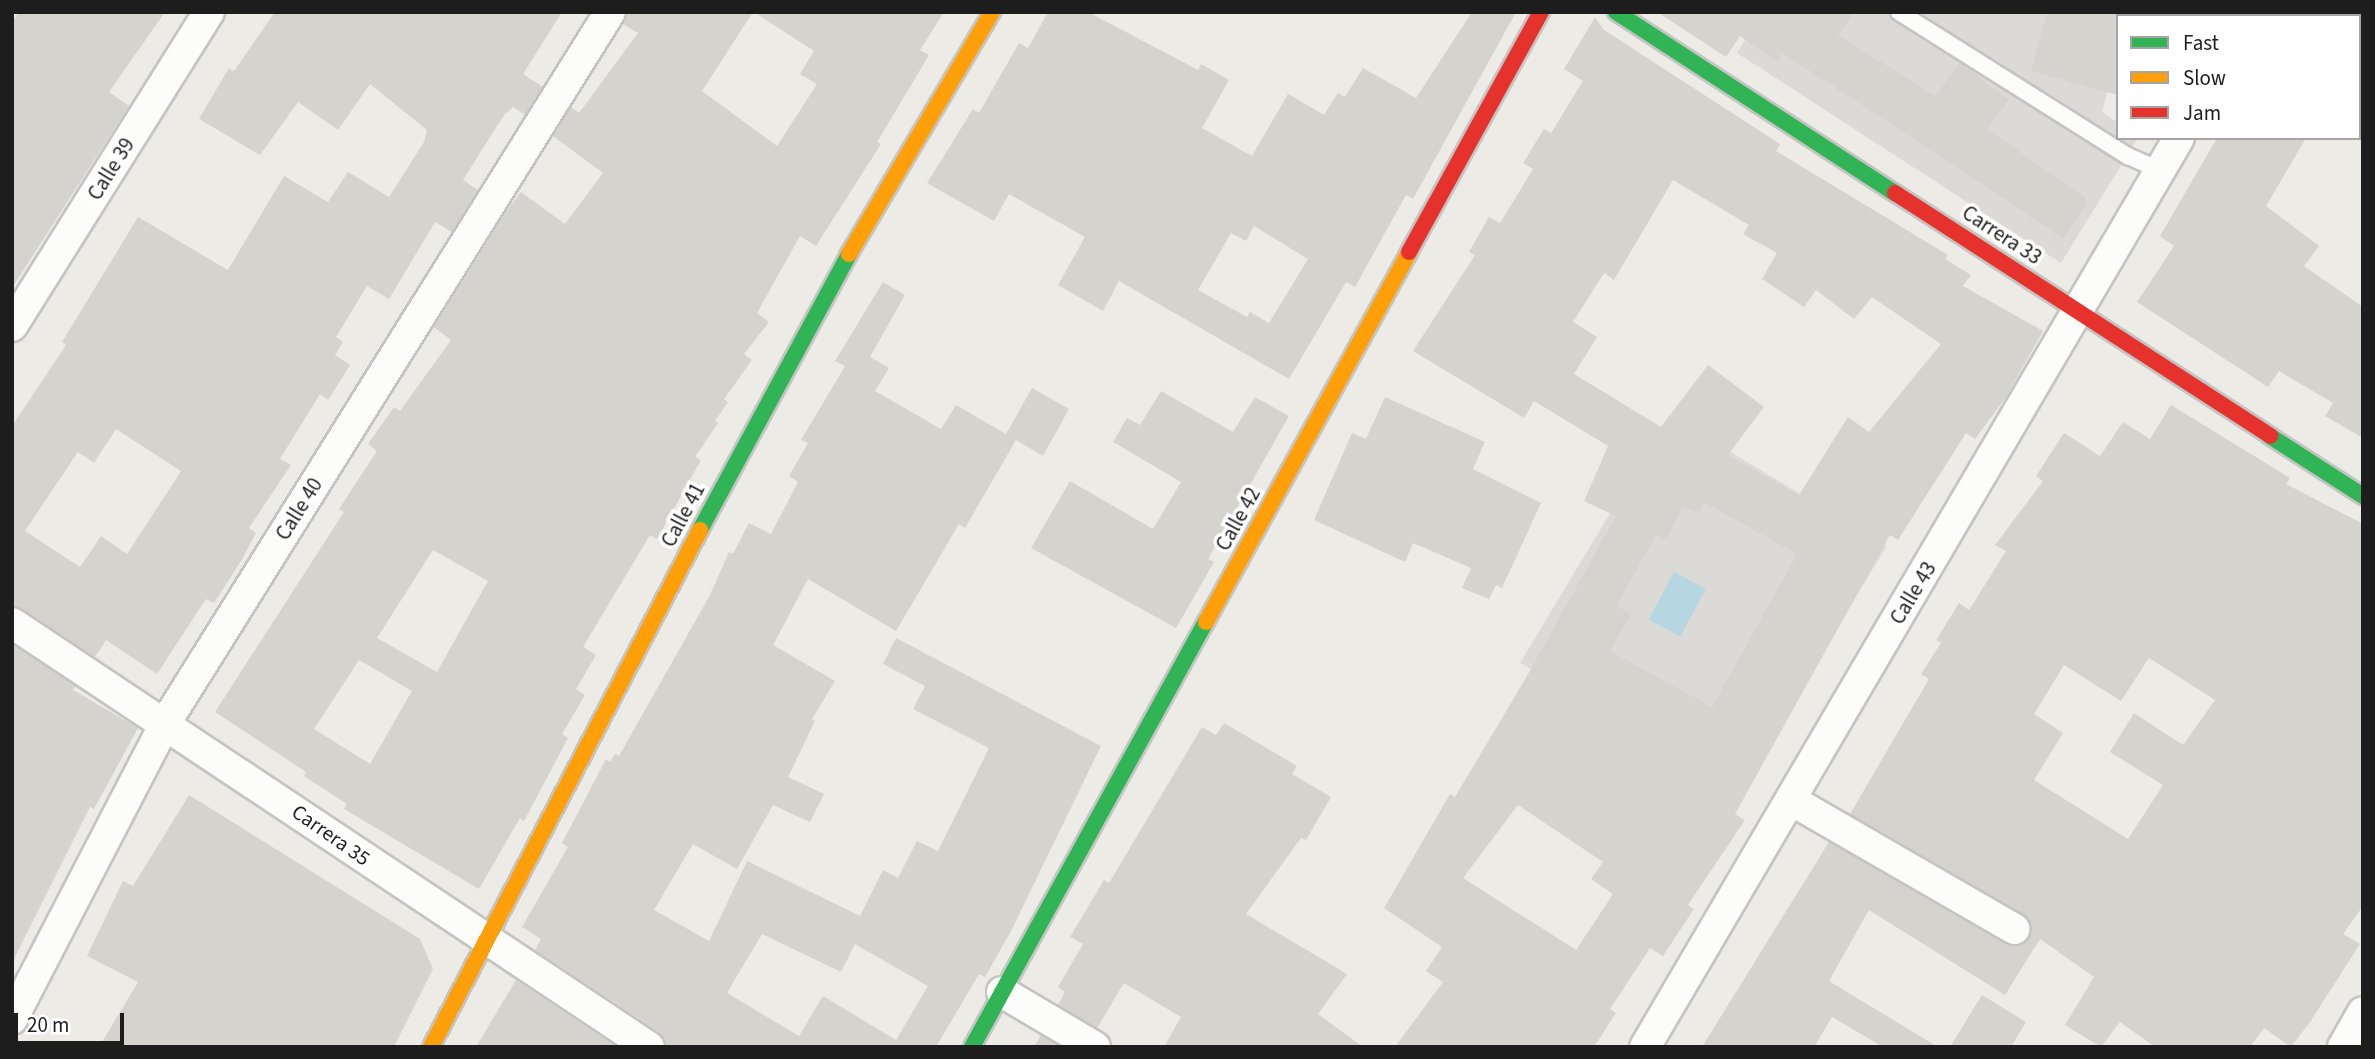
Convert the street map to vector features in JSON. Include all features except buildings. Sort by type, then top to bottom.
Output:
[{"type":"street","name":"Calle 39","points":[[12,326],[209,12]]},
{"type":"street","name":"Calle 40","points":[[12,1019],[166,722],[610,12]]},
{"type":"street","name":"Calle 41","points":[[431,1047],[484,940],[806,327],[992,12]]},
{"type":"street","name":"Calle 42","points":[[972,1047],[1541,12]]},
{"type":"street","name":"Carrera 33","points":[[1616,12],[2081,310],[2363,496]]},
{"type":"street","name":"Calle 43","points":[[1645,1047],[2081,310],[2178,140]]},
{"type":"street","name":"Carrera 35","points":[[12,623],[166,722],[484,940],[649,1047]]},
{"type":"street","points":[[1791,800],[2014,929]]},
{"type":"street","points":[[1002,992],[1096,1047]]},
{"type":"street","points":[[2343,1047],[2363,1012]]},
{"type":"lane","points":[[1899,12],[2128,156],[2161,170]]},
{"type":"shaded area","points":[[1763,12],[2128,12],[2116,14],[2116,59],[2102,112],[2116,122],[2116,140],[2137,140],[2061,263],[1737,53]]},
{"type":"shaded area","points":[[1669,415],[1887,546],[1738,794],[1520,663]]},
{"type":"water","points":[[1674,572],[1706,589],[1680,637],[1649,620]]},
{"type":"traffic: fast","points":[[1616,12],[1895,193]]},
{"type":"traffic: fast","points":[[700,530],[849,254]]},
{"type":"traffic: fast","points":[[2270,436],[2363,496]]},
{"type":"traffic: fast","points":[[972,1047],[1206,622]]},
{"type":"traffic: slow","points":[[849,254],[992,12]]},
{"type":"traffic: slow","points":[[1206,622],[1409,252]]},
{"type":"traffic: slow","points":[[431,1047],[700,530]]},
{"type":"traffic: jam","points":[[1409,252],[1541,12]]},
{"type":"traffic: jam","points":[[1895,193],[2270,436]]}]
